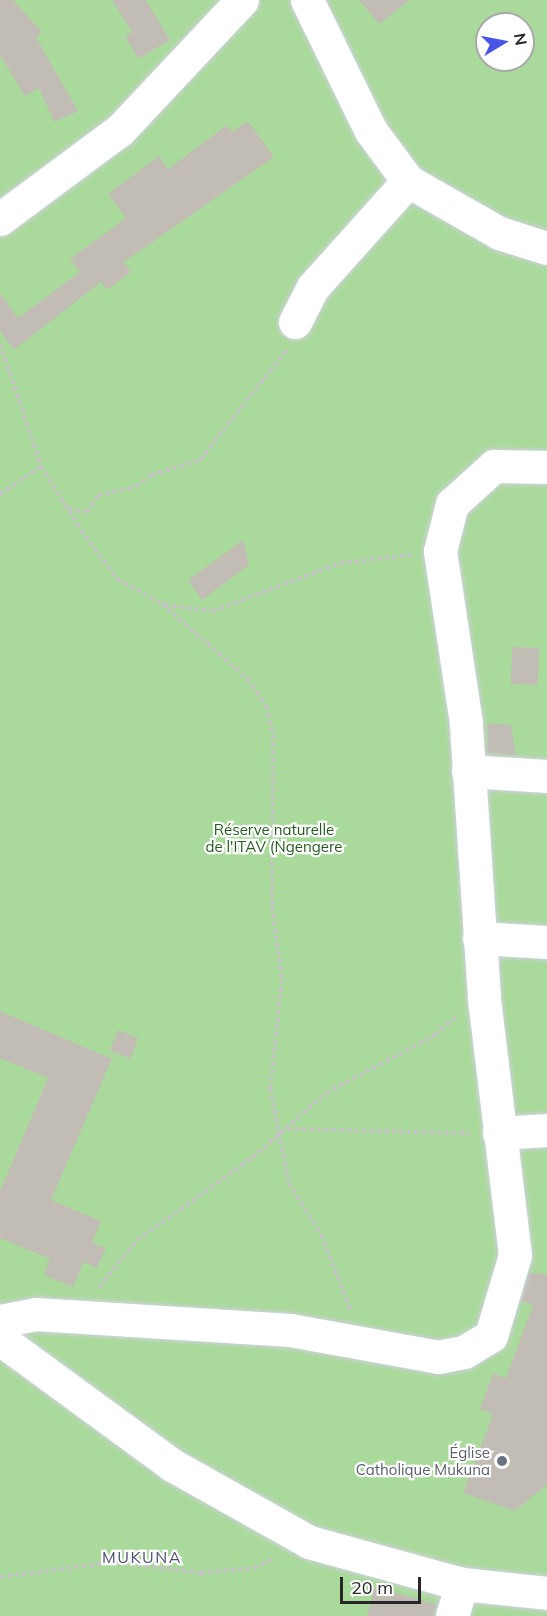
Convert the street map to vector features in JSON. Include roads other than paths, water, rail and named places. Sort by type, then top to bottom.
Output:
[{"type":"street","points":[[0,219],[120,130],[242,0]]},
{"type":"street","points":[[307,0],[371,131],[408,181],[499,233],[547,248]]},
{"type":"street","points":[[295,322],[313,287],[408,181]]},
{"type":"street","points":[[0,1321],[35,1314],[290,1330],[351,1343],[438,1357],[464,1352],[491,1336],[515,1255],[499,1133],[479,938],[466,723],[440,551],[452,504],[494,466],[547,467]]},
{"type":"street","points":[[468,771],[547,776]]},
{"type":"street","points":[[479,938],[547,942]]},
{"type":"street","points":[[499,1133],[547,1130]]},
{"type":"street","points":[[0,1339],[172,1465],[309,1542],[462,1584],[540,1585]]},
{"type":"street","points":[[452,1616],[462,1584]]},
{"type":"place","name":"Église Catholique Mukuna","points":[[502,1461]]},
{"type":"district","name":"MUKUNA","points":[[142,1557]]},
{"type":"park label","name":"Réserve naturelle de l'ITAV (Ngengere","points":[[274,838]]}]
